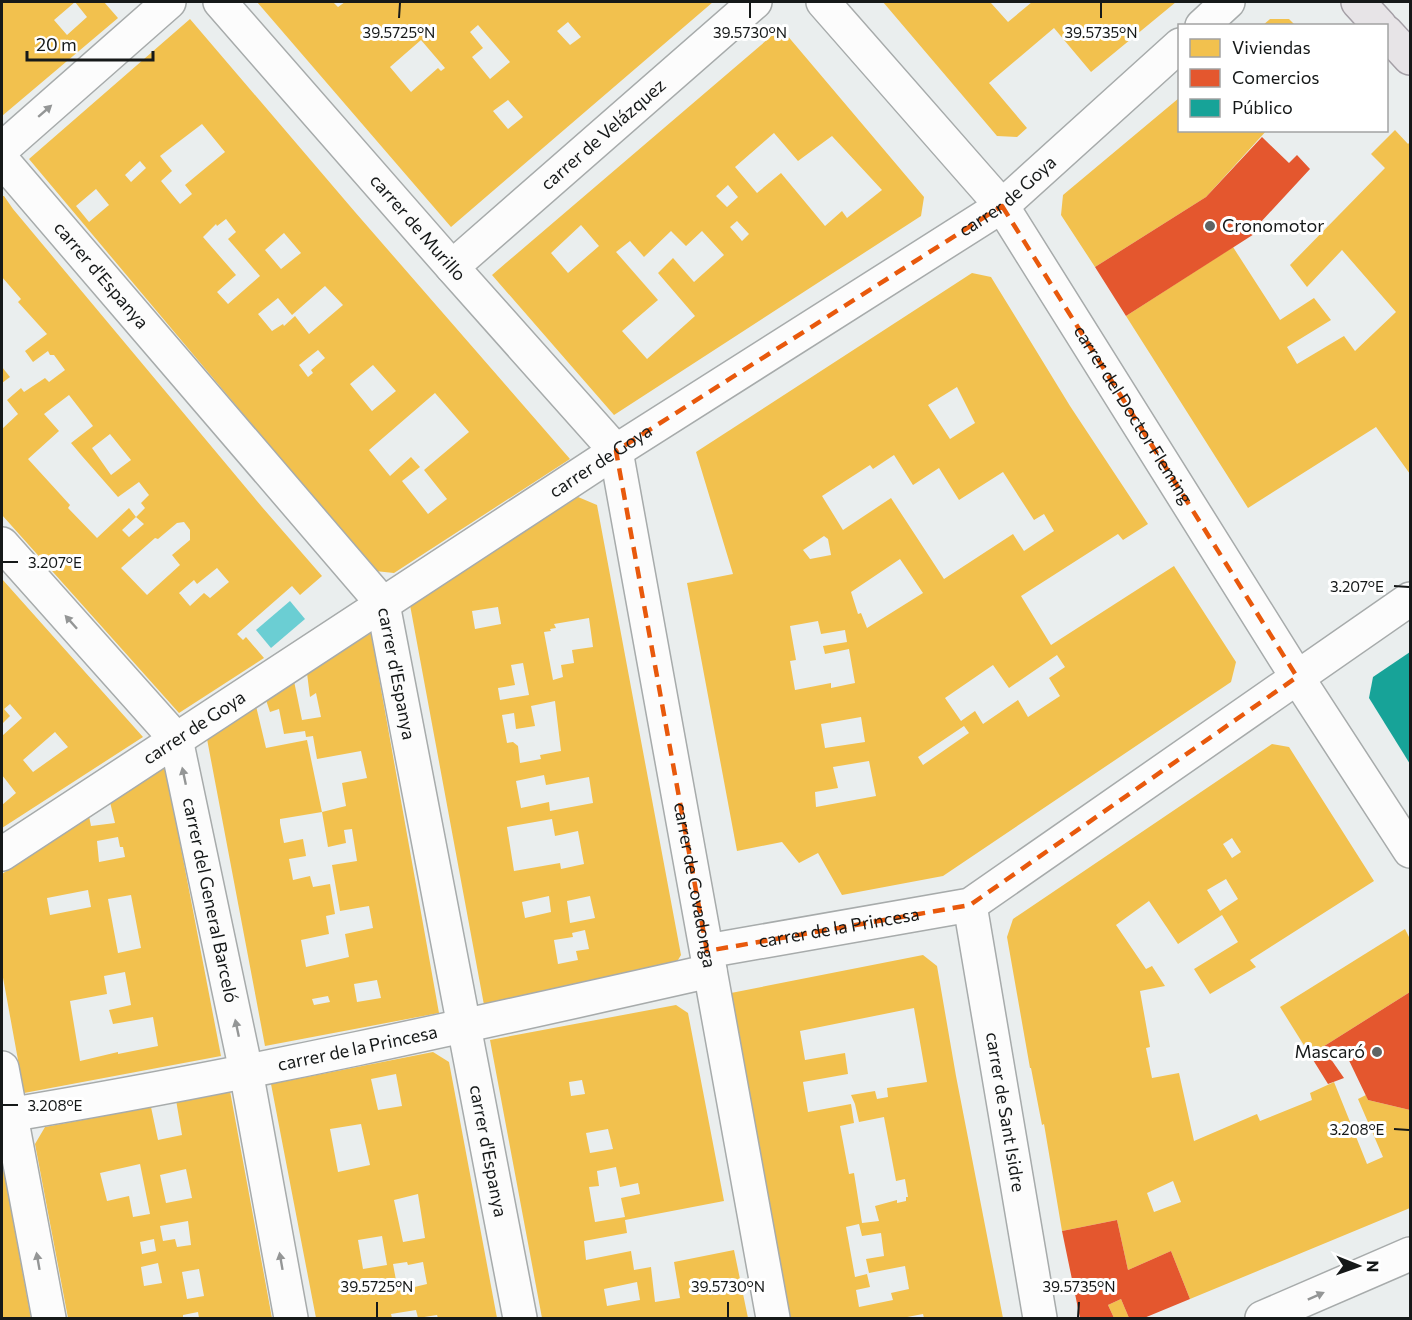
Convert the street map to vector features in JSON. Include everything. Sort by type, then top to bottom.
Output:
[{"type":"main road","points":[[1358,2],[1378,24]]},
{"type":"main road","points":[[1388,34],[1410,58]]},
{"type":"street","name":"carrer de Murillo","points":[[220,2],[616,451]]},
{"type":"street","name":"carrer de Velázquez","points":[[452,267],[755,2]]},
{"type":"street","name":"carrer del Doctor Fleming","points":[[823,2],[1002,206],[1297,676],[1410,851]]},
{"type":"street","points":[[1204,24],[1228,2]]},
{"type":"street","points":[[2,149],[155,6]]},
{"type":"street","name":"carrer de Goya","points":[[2,854],[616,451],[1002,206],[1178,46]]},
{"type":"street","name":"carrer d'Espanya","points":[[2,160],[383,604],[520,1318]]},
{"type":"street","name":"carrer de Covadonga","points":[[616,451],[773,1318]]},
{"type":"street","name":"carrer del General Barceló","points":[[2,544],[176,739],[246,1071],[291,1318]]},
{"type":"street","points":[[970,905],[1410,599]]},
{"type":"street","name":"carrer de la Princesa","points":[[6,1115],[246,1071],[464,1026],[709,961],[970,905]]},
{"type":"street","name":"carrer de Sant Isidre","points":[[970,905],[1040,1318]]},
{"type":"street","points":[[2,1068],[6,1115],[49,1318]]},
{"type":"street","points":[[1267,1318],[1410,1254]]},
{"type":"highlighted area","points":[[1002,206],[1297,677],[970,905],[707,951],[616,451]]},
{"type":"water","points":[[290,601],[305,619],[271,648],[256,630]]},
{"type":"building: Viviendas","points":[[2,2],[75,2],[104,2],[118,18],[2,116]],"holes":[[[75,2],[87,17],[67,35],[54,20]]]},
{"type":"building: Viviendas","points":[[257,2],[333,2],[338,7],[345,2],[713,2],[451,227]],"holes":[[[568,22],[581,37],[570,45],[557,31]],[[478,25],[510,62],[490,79],[472,57],[483,48],[470,32]],[[421,40],[445,68],[441,71],[438,68],[411,92],[390,67]],[[508,100],[523,117],[508,129],[493,111]]]},
{"type":"building: Viviendas","points":[[883,2],[993,2],[991,3],[1008,22],[1032,2],[1176,2],[1091,72],[1054,28],[989,83],[1027,128],[1017,137],[997,136]]},
{"type":"building: Viviendas","points":[[190,19],[570,459],[394,573],[375,571],[29,159]],"holes":[[[202,124],[225,152],[185,185],[192,194],[180,204],[161,181],[172,171],[160,156]],[[140,161],[146,168],[131,182],[125,175]],[[96,189],[109,205],[89,222],[76,206]],[[226,219],[236,232],[228,239],[260,276],[228,304],[217,292],[236,275],[203,237],[216,224],[217,226]],[[284,233],[301,253],[281,269],[265,250]],[[325,286],[343,305],[309,334],[295,316],[284,326],[283,324],[272,331],[258,314],[278,298],[292,315]],[[318,350],[325,358],[311,370],[313,373],[308,377],[299,365]],[[373,365],[396,391],[372,411],[350,384]],[[435,393],[469,432],[424,470],[447,499],[428,514],[402,481],[420,467],[411,457],[390,476],[369,450]]]},
{"type":"building: Viviendas","points":[[1270,19],[1289,19],[1294,24],[1264,24]]},
{"type":"building: Viviendas","points":[[775,33],[786,34],[924,197],[921,216],[614,415],[492,275]],"holes":[[[774,133],[798,161],[832,136],[882,190],[847,218],[842,211],[825,226],[781,173],[757,193],[735,167]],[[728,185],[738,197],[727,207],[716,196]],[[737,221],[749,234],[742,241],[730,227]],[[581,225],[599,246],[568,273],[551,253]],[[671,231],[686,246],[702,231],[724,255],[694,282],[673,258],[658,273],[695,316],[647,359],[622,331],[658,300],[616,252],[630,241],[644,257]]]},
{"type":"building: Viviendas","points":[[1178,99],[1178,132],[1265,132],[1206,197],[1095,267],[1061,215],[1063,195]]},
{"type":"building: Viviendas","points":[[1395,130],[1408,144],[1410,142],[1410,474],[1376,427],[1248,508],[1126,316],[1233,247],[1280,320],[1314,298],[1331,320],[1287,347],[1297,364],[1344,336],[1355,351],[1396,312],[1342,250],[1307,287],[1290,265],[1385,168],[1371,154]]},
{"type":"building: Viviendas","points":[[2,196],[4,196],[322,576],[300,595],[292,586],[237,634],[243,640],[246,637],[264,658],[179,713],[2,515],[2,429],[18,414],[7,400],[21,388],[24,392],[45,378],[49,382],[65,370],[54,355],[50,355],[48,351],[33,362],[25,351],[47,334],[18,302],[21,299],[2,277]],"holes":[[[69,395],[93,426],[71,443],[118,497],[139,482],[149,495],[141,503],[145,508],[136,517],[129,508],[97,538],[68,508],[70,505],[28,459],[59,431],[44,414]],[[110,434],[131,460],[111,475],[92,448]],[[136,517],[144,524],[129,537],[122,530]],[[184,522],[190,530],[190,540],[172,555],[180,565],[147,595],[121,568],[155,538],[158,539],[177,523]],[[217,568],[229,582],[210,598],[204,593],[190,606],[179,593],[194,580],[197,584]]]},
{"type":"building: Viviendas","points":[[972,273],[991,277],[1070,406],[1148,524],[1123,540],[1118,534],[1021,596],[1051,645],[1174,566],[1236,662],[1231,682],[943,876],[842,895],[818,853],[799,863],[782,842],[737,851],[687,583],[733,574],[696,452]],"holes":[[[957,387],[975,423],[950,439],[928,405]],[[894,455],[913,485],[939,468],[959,500],[1003,472],[1034,520],[1044,514],[1054,531],[1024,551],[1013,534],[944,579],[891,498],[843,530],[822,496],[870,465],[873,469]],[[824,536],[828,539],[831,555],[810,559],[803,550]],[[900,559],[923,593],[867,628],[861,613],[858,614],[851,592]],[[818,621],[821,634],[845,630],[847,642],[823,646],[825,654],[849,649],[855,683],[831,688],[831,683],[795,690],[790,661],[796,660],[790,626]],[[1057,655],[1065,667],[1049,678],[1060,696],[1028,717],[1018,700],[983,724],[975,711],[961,721],[945,698],[993,665],[1009,688]],[[861,717],[865,742],[825,748],[821,724]],[[964,726],[969,733],[923,765],[918,757]],[[869,761],[876,796],[816,807],[815,792],[838,788],[833,767]]]},
{"type":"building: Viviendas","points":[[2,367],[10,377],[2,383]]},
{"type":"building: Viviendas","points":[[578,497],[597,505],[681,955],[672,970],[484,1005],[410,605]],"holes":[[[498,607],[501,624],[475,629],[472,611]],[[589,618],[593,647],[572,650],[574,663],[561,665],[563,677],[553,680],[544,632],[556,628],[554,624]],[[523,663],[529,695],[500,700],[498,688],[515,685],[511,665]],[[555,701],[561,751],[540,755],[541,759],[520,763],[518,746],[513,742],[507,743],[502,715],[514,713],[516,729],[535,726],[531,706]],[[544,775],[546,785],[589,777],[593,803],[550,811],[549,802],[521,808],[516,781]],[[552,819],[555,836],[578,831],[584,864],[561,869],[560,863],[514,871],[507,827]],[[549,896],[551,912],[525,918],[522,902]],[[590,896],[595,918],[570,923],[567,901]],[[585,930],[589,949],[576,951],[578,960],[558,964],[554,940],[573,937],[572,933]]]},
{"type":"building: Viviendas","points":[[2,579],[143,737],[2,828],[2,805],[16,793],[2,775],[2,736],[22,718],[10,704],[4,709],[10,716],[2,724]],"holes":[[[55,732],[68,747],[33,772],[23,760]]]},
{"type":"building: Viviendas","points":[[371,633],[439,1013],[265,1046],[207,739],[256,706],[266,748],[307,740],[322,812],[346,806],[342,783],[367,778],[361,751],[317,759],[313,736],[306,737],[305,731],[284,734],[279,709],[270,712],[266,700],[294,681],[302,720],[321,717],[316,693],[310,697],[307,673]],"holes":[[[322,812],[328,847],[346,843],[344,830],[352,829],[357,861],[332,865],[340,911],[369,906],[373,928],[345,934],[349,957],[306,967],[301,940],[329,934],[326,916],[335,914],[330,884],[313,887],[310,876],[293,880],[289,859],[306,856],[303,839],[284,843],[280,819]],[[377,980],[381,998],[357,1002],[354,984]],[[328,996],[330,1002],[314,1005],[312,999]]]},
{"type":"building: Viviendas","points":[[1272,744],[1289,747],[1374,881],[1250,960],[1256,967],[1210,994],[1194,969],[1238,942],[1222,915],[1178,944],[1149,901],[1116,925],[1146,969],[1152,966],[1165,986],[1140,991],[1150,1047],[1146,1048],[1152,1078],[1179,1073],[1194,1141],[1257,1114],[1260,1121],[1312,1100],[1310,1093],[1334,1082],[1367,1164],[1383,1157],[1358,1099],[1366,1095],[1368,1100],[1410,1110],[1410,1208],[1190,1299],[1171,1251],[1128,1270],[1117,1220],[1062,1231],[1044,1124],[1042,1125],[1030,1068],[1007,937],[1013,919]],"holes":[[[1232,838],[1241,852],[1232,858],[1223,844]],[[1226,879],[1238,899],[1220,911],[1207,890]],[[1173,1181],[1181,1202],[1154,1212],[1147,1193]]]},
{"type":"building: Viviendas","points":[[165,765],[221,1056],[24,1093],[2,972],[2,874],[89,816],[91,826],[115,823],[110,802]],"holes":[[[118,837],[125,857],[99,862],[97,841]],[[88,890],[91,907],[50,915],[47,898]],[[131,895],[141,948],[118,953],[108,899]],[[125,972],[131,1005],[109,1010],[113,1024],[153,1017],[158,1046],[80,1061],[70,1001],[107,994],[104,976]]]},
{"type":"building: Viviendas","points":[[1405,929],[1410,939],[1410,992],[1310,1055],[1280,1007]]},
{"type":"building: Viviendas","points":[[923,955],[937,966],[1003,1318],[924,1318],[923,1314],[902,1318],[789,1318],[731,993]],"holes":[[[914,1008],[927,1082],[887,1088],[888,1097],[877,1099],[875,1091],[851,1095],[859,1122],[884,1117],[896,1181],[905,1179],[908,1197],[906,1201],[897,1203],[897,1200],[875,1206],[879,1221],[862,1223],[854,1173],[849,1174],[840,1126],[854,1123],[851,1104],[808,1112],[803,1082],[848,1074],[845,1053],[805,1060],[800,1031]],[[859,1224],[862,1236],[881,1233],[884,1256],[866,1259],[869,1273],[905,1266],[909,1289],[891,1293],[893,1300],[859,1307],[856,1290],[870,1287],[867,1274],[855,1277],[846,1227]]]},
{"type":"building: Viviendas","points":[[676,1005],[688,1013],[724,1201],[625,1220],[627,1233],[584,1241],[586,1260],[631,1251],[634,1270],[651,1267],[655,1302],[680,1298],[674,1262],[734,1250],[748,1318],[542,1318],[490,1040]],"holes":[[[582,1080],[585,1094],[571,1096],[569,1082]],[[608,1129],[613,1149],[590,1153],[586,1133]],[[616,1167],[620,1187],[638,1183],[640,1194],[621,1198],[625,1217],[595,1222],[589,1187],[599,1186],[597,1171]],[[637,1282],[640,1300],[607,1306],[604,1289]]]},
{"type":"building: Viviendas","points":[[433,1052],[449,1062],[497,1318],[438,1318],[437,1315],[418,1318],[416,1310],[391,1314],[392,1318],[316,1318],[271,1084]],"holes":[[[396,1074],[402,1106],[378,1110],[371,1079]],[[361,1124],[370,1165],[338,1172],[330,1129]],[[418,1194],[425,1238],[403,1242],[394,1200]],[[382,1236],[387,1265],[363,1269],[358,1240]],[[407,1262],[408,1265],[423,1262],[427,1284],[398,1291],[393,1264]]]},
{"type":"building: Viviendas","points":[[230,1091],[272,1318],[199,1318],[198,1312],[183,1315],[183,1318],[68,1318],[35,1144],[45,1127],[151,1107],[158,1140],[182,1135],[176,1100]],"holes":[[[140,1164],[150,1214],[133,1217],[129,1196],[107,1201],[100,1173]],[[186,1169],[192,1198],[166,1203],[160,1175]],[[188,1221],[191,1245],[177,1247],[175,1239],[163,1241],[160,1226]],[[154,1239],[156,1251],[142,1254],[140,1242]],[[158,1263],[162,1283],[144,1286],[141,1267]],[[199,1269],[204,1296],[187,1299],[182,1272]]]},
{"type":"building: Viviendas","points":[[3,1165],[7,1188],[31,1318],[2,1318]]},
{"type":"building: Viviendas","points":[[1121,1299],[1129,1318],[1114,1318],[1108,1305]]},
{"type":"building: Comercios","name":"Cronomotor","points":[[1262,137],[1289,163],[1297,155],[1310,169],[1259,224],[1262,229],[1126,316],[1095,267],[1206,197]]},
{"type":"building: Comercios","name":"Mascaró","points":[[1410,992],[1410,1110],[1368,1100],[1343,1048],[1328,1055],[1344,1078],[1328,1084],[1310,1055]]},
{"type":"building: Comercios","points":[[1117,1220],[1128,1270],[1171,1251],[1190,1299],[1144,1318],[1129,1318],[1121,1299],[1108,1305],[1114,1318],[1080,1318],[1062,1231]]},
{"type":"building: Público","points":[[1410,652],[1410,764],[1369,698],[1373,677]]},
{"type":"place","name":"Cronomotor","points":[[1210,226]]},
{"type":"place","name":"Mascaró","points":[[1377,1052]]}]
